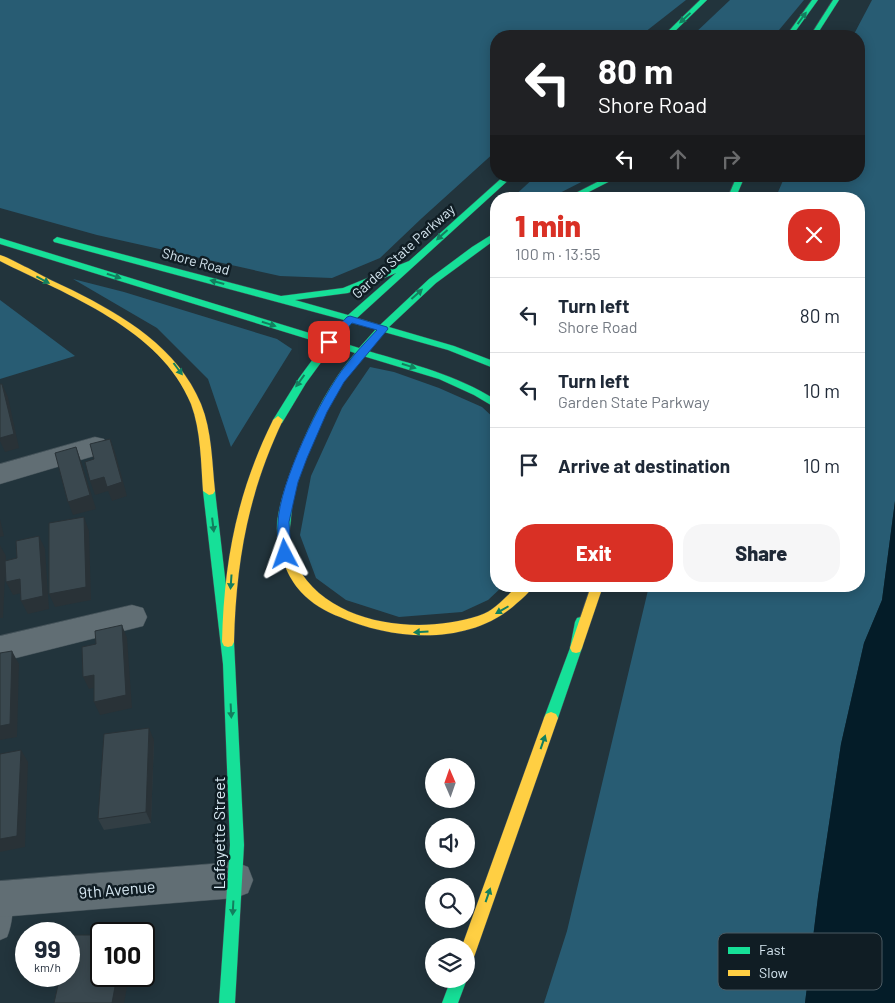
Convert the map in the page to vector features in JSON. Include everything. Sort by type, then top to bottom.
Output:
[{"type":"main road","points":[[672,30],[704,0]]},
{"type":"main road","points":[[793,30],[815,0]]},
{"type":"main road","points":[[817,30],[836,0]]},
{"type":"main road","name":"Garden State Parkway","points":[[491,192],[502,182]]},
{"type":"main road","points":[[583,192],[603,182]]},
{"type":"main road","name":"Garden State Parkway","points":[[228,662],[230,600],[234,551],[239,521],[260,454],[281,410],[329,342],[350,319],[490,193]]},
{"type":"main road","name":"Shore Road","points":[[50,238],[281,299],[472,355],[490,363]]},
{"type":"main road","points":[[490,238],[447,268],[414,297],[362,352],[340,381],[322,412],[293,482],[283,522],[283,539],[285,554],[292,572],[302,585],[334,612],[369,626],[407,632],[449,629],[486,618],[512,603],[522,592]]},
{"type":"main road","points":[[0,241],[461,384],[490,401]]},
{"type":"main road","points":[[0,258],[138,332],[168,356],[182,374],[198,409],[202,428],[228,662]]},
{"type":"main road","points":[[281,299],[345,291],[411,263]]},
{"type":"main road","points":[[576,648],[586,592]]},
{"type":"main road","points":[[473,938],[595,592]]},
{"type":"main road","name":"Lafayette Street","points":[[227,1003],[237,823],[228,662]]},
{"type":"main road","points":[[450,1003],[456,988]]},
{"type":"street","points":[[0,474],[95,446]]},
{"type":"street","points":[[0,649],[132,617]]},
{"type":"street","name":"9th Avenue","points":[[1,909],[235,880]]},
{"type":"shaded area","points":[[0,0],[686,0],[648,30],[490,30],[490,156],[380,258],[332,278],[280,276],[97,235],[0,208]]},
{"type":"shaded area","points":[[730,0],[804,0],[779,30],[698,30]]},
{"type":"shaded area","points":[[872,0],[895,0],[895,501],[882,600],[864,643],[841,744],[814,933],[718,933],[718,990],[807,990],[805,1003],[544,1003],[567,931],[648,592],[865,592],[865,192],[778,192],[782,182],[865,182],[865,30],[856,30]]},
{"type":"shaded area","points":[[529,182],[581,182],[562,192],[519,192]]},
{"type":"shaded area","points":[[73,279],[124,292],[277,339],[292,349],[231,447],[208,379],[157,328]]},
{"type":"shaded area","points":[[0,300],[75,356],[0,379]]},
{"type":"shaded area","points":[[370,367],[394,372],[439,388],[482,407],[490,414],[490,592],[497,592],[488,600],[462,612],[399,617],[346,600],[316,578],[300,535],[311,476],[342,408]]},
{"type":"shaded area","points":[[895,501],[895,1003],[805,1003],[807,990],[882,990],[882,933],[814,933],[841,744],[864,643],[882,600]]},
{"type":"building","points":[[0,384],[2,384],[14,434],[0,438]]},
{"type":"building","points":[[110,439],[122,482],[107,487],[104,477],[90,481],[85,462],[94,459],[90,444]]},
{"type":"building","points":[[76,447],[90,495],[68,502],[55,453]]},
{"type":"building","points":[[84,517],[86,587],[49,594],[49,523]]},
{"type":"building","points":[[39,536],[43,596],[21,601],[20,579],[6,582],[5,561],[17,558],[16,541]]},
{"type":"building","points":[[122,625],[126,695],[94,702],[94,675],[83,677],[82,647],[96,644],[95,631]]},
{"type":"building","points":[[12,651],[10,724],[0,726],[0,653]]},
{"type":"building","points":[[149,728],[146,812],[98,819],[104,734]]},
{"type":"building","points":[[21,750],[17,836],[0,839],[0,754]]},
{"type":"building","points":[[80,935],[90,935],[90,987],[115,987],[112,1003],[54,1003],[58,987],[80,987]]},
{"type":"traffic: fast","points":[[672,30],[704,0]]},
{"type":"traffic: fast","points":[[793,30],[815,0]]},
{"type":"traffic: fast","points":[[817,30],[836,0]]},
{"type":"traffic: fast","points":[[491,192],[502,182]]},
{"type":"traffic: fast","points":[[583,192],[603,182]]},
{"type":"traffic: fast","points":[[734,192],[738,182]]},
{"type":"traffic: fast","points":[[350,319],[490,193]]},
{"type":"traffic: fast","points":[[283,537],[286,507],[294,478],[318,418],[341,378],[373,338],[412,299],[454,264],[490,239]]},
{"type":"traffic: fast","points":[[57,240],[281,299],[345,291],[411,263]]},
{"type":"traffic: fast","points":[[0,241],[443,377],[478,393],[490,401]]},
{"type":"traffic: fast","points":[[281,299],[451,348],[490,364]]},
{"type":"traffic: fast","points":[[278,420],[311,368],[350,319]]},
{"type":"traffic: fast","points":[[209,491],[228,662]]},
{"type":"traffic: fast","points":[[551,718],[576,648],[581,622]]},
{"type":"traffic: fast","points":[[227,1003],[237,845],[228,642]]},
{"type":"traffic: fast","points":[[450,1003],[456,988]]},
{"type":"traffic: slow","points":[[0,258],[113,316],[140,334],[164,355],[183,379],[196,405],[203,437],[209,491]]},
{"type":"traffic: slow","points":[[228,642],[231,584],[239,528],[255,473],[265,446],[278,420]]},
{"type":"traffic: slow","points":[[283,537],[290,566],[306,590],[330,608],[359,620],[391,628],[424,630],[455,627],[482,620],[500,610],[521,592]]},
{"type":"traffic: slow","points":[[576,648],[595,592]]},
{"type":"traffic: slow","points":[[473,938],[551,718]]},
{"type":"route","points":[[285,554],[283,522],[287,503],[302,458],[322,412],[349,367],[383,329],[350,319],[329,342]]}]
